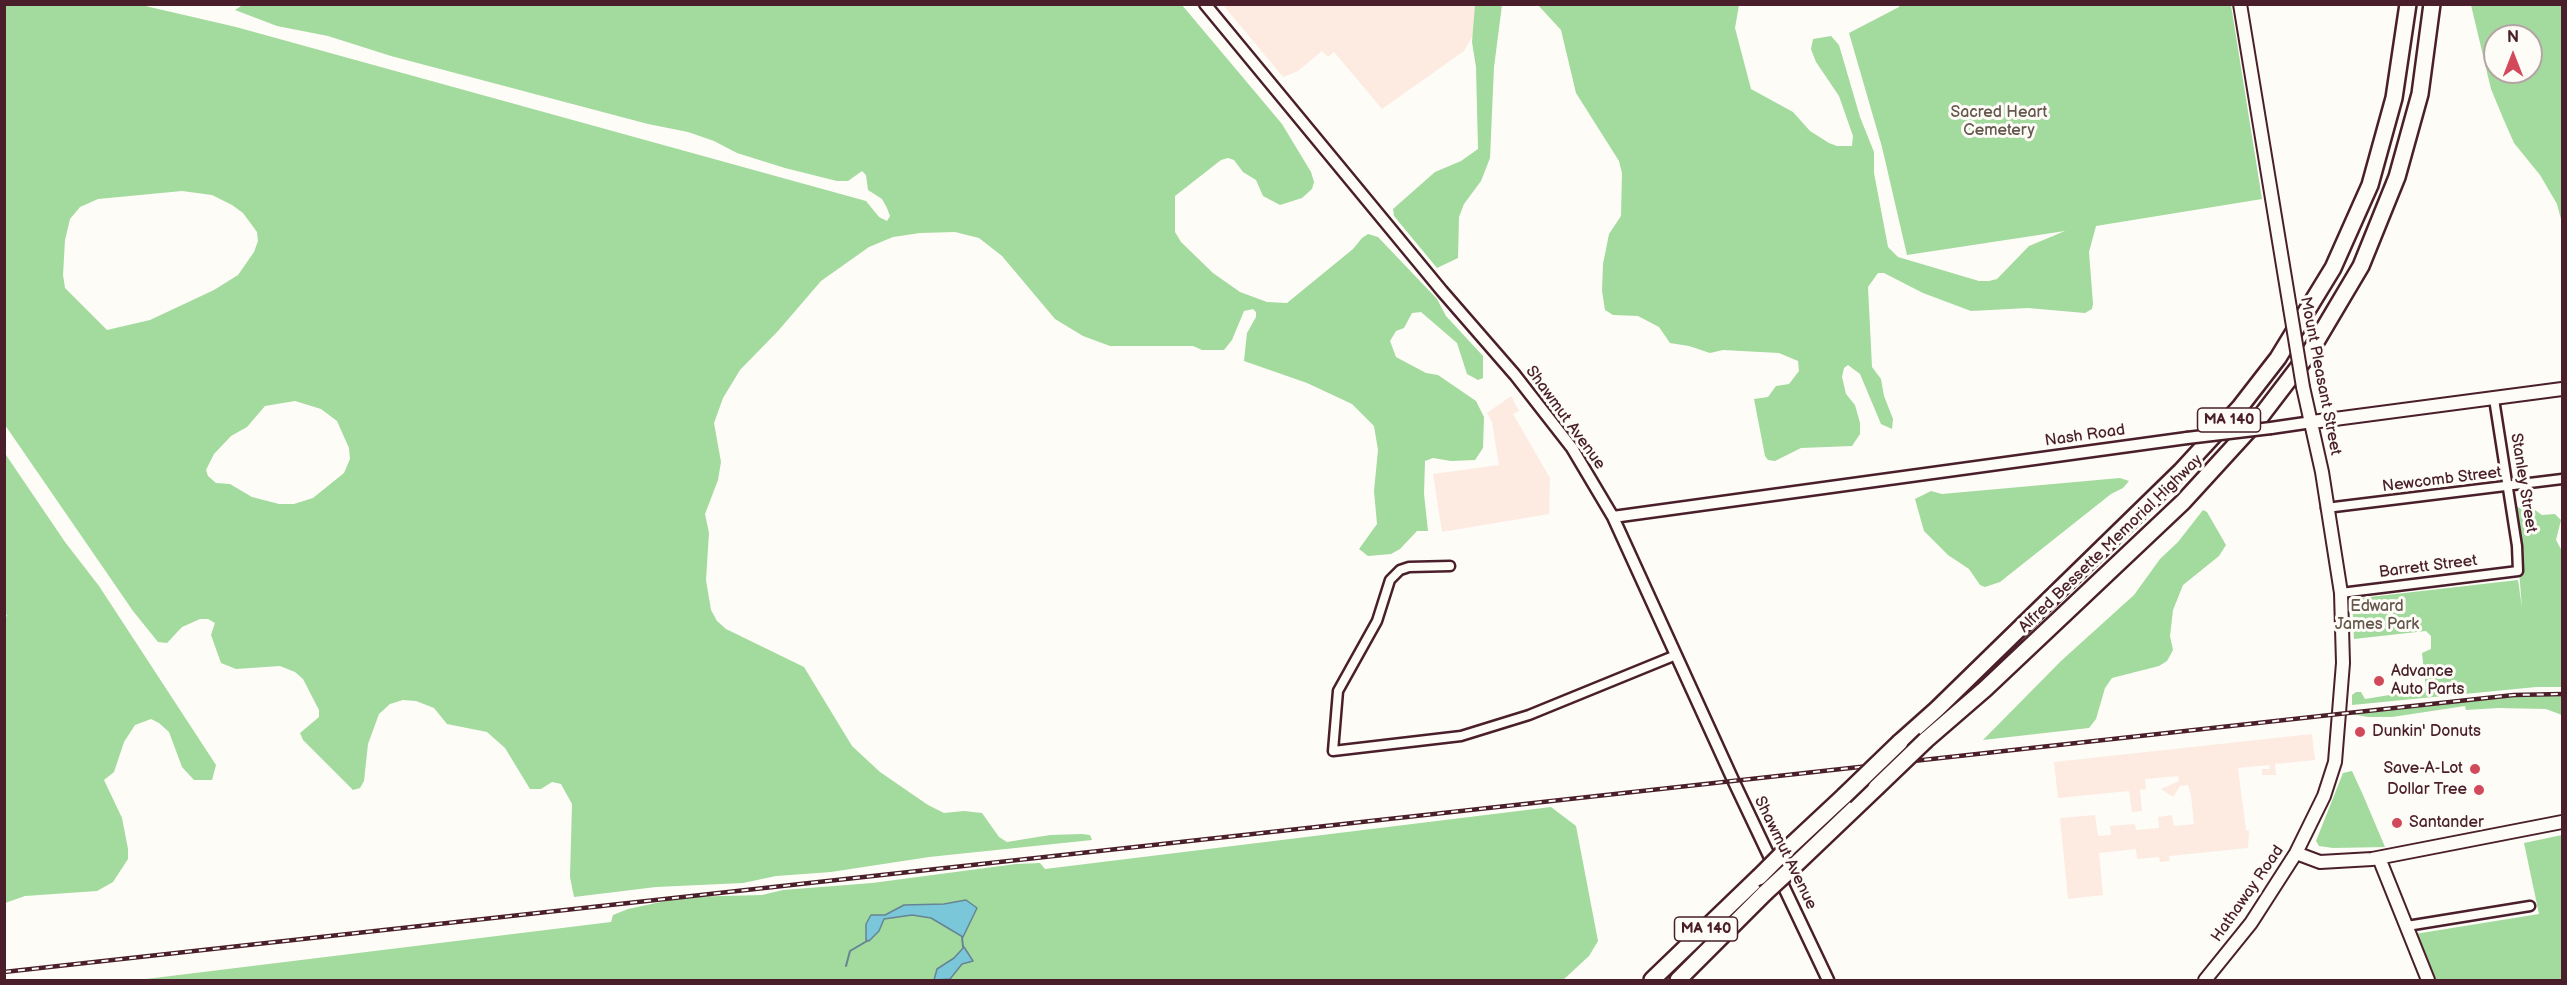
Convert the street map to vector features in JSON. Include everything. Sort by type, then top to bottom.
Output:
[{"type":"highway","name":"Alfred Bessette Memorial Highway","points":[[1652,981],[1784,852],[1953,695],[2181,471],[2240,407],[2278,358],[2333,268],[2370,185],[2394,98],[2408,4]]},
{"type":"highway","name":"Alfred Bessette Memorial Highway","points":[[1678,981],[1926,740],[1953,718],[2170,515],[2258,420],[2310,352],[2361,266],[2394,187],[2420,94],[2433,4]]},
{"type":"main road","name":"Mount Pleasant Street","points":[[2240,4],[2303,387],[2312,422],[2341,593],[2343,663],[2336,755]]},
{"type":"main road","name":"Nash Road","points":[[2312,422],[2562,389]]},
{"type":"main road","name":"Hathaway Road","points":[[2205,981],[2264,906],[2296,853],[2324,796],[2336,755]]},
{"type":"main road","points":[[2296,853],[2320,862],[2379,858],[2562,822]]},
{"type":"main road","points":[[2379,858],[2428,981]]},
{"type":"street","name":"Shawmut Avenue","points":[[1205,4],[1442,291],[1515,375],[1572,448],[1613,517],[1828,981]]},
{"type":"street","name":"Stanley Street","points":[[2494,399],[2518,571]]},
{"type":"street","name":"Nash Road","points":[[1613,517],[2312,422]]},
{"type":"street","name":"Newcomb Street","points":[[2325,508],[2562,479]]},
{"type":"street","points":[[1450,566],[1409,567],[1400,570],[1390,580],[1377,621],[1338,691],[1333,751],[1461,736],[1529,715],[1676,655]]},
{"type":"street","name":"Barrett Street","points":[[2341,593],[2518,571]]},
{"type":"street","points":[[2407,926],[2530,906]]},
{"type":"shaded area","points":[[1223,5],[1480,5],[1480,23],[1464,51],[1382,109],[1334,52],[1328,57],[1322,51],[1298,71],[1283,77]]},
{"type":"shaded area","points":[[1511,396],[1519,411],[1513,414],[1550,478],[1549,514],[1442,532],[1433,474],[1499,465],[1492,422],[1487,413]]},
{"type":"shaded area","points":[[2312,734],[2315,760],[2275,764],[2276,775],[2262,775],[2262,769],[2269,769],[2270,765],[2238,768],[2246,830],[2249,831],[2248,848],[2169,856],[2170,861],[2160,862],[2159,857],[2137,859],[2136,849],[2099,853],[2103,895],[2068,899],[2060,818],[2095,815],[2098,836],[2111,835],[2110,826],[2135,824],[2136,830],[2159,828],[2158,817],[2172,815],[2174,826],[2194,824],[2188,785],[2180,786],[2173,797],[2161,789],[2179,781],[2178,776],[2145,779],[2146,789],[2140,790],[2142,811],[2132,812],[2129,791],[2058,798],[2054,762]]},
{"type":"green space","points":[[244,4],[1182,5],[1282,124],[1311,172],[1314,182],[1312,189],[1302,198],[1280,205],[1263,196],[1256,180],[1243,172],[1234,160],[1228,158],[1221,160],[1175,196],[1175,232],[1181,242],[1213,273],[1240,292],[1267,302],[1287,303],[1353,249],[1362,238],[1368,234],[1378,237],[1437,299],[1446,316],[1483,356],[1483,378],[1478,380],[1467,374],[1457,343],[1421,312],[1412,313],[1404,328],[1396,331],[1390,341],[1396,357],[1426,373],[1438,375],[1476,401],[1484,417],[1483,448],[1475,460],[1451,461],[1433,458],[1425,461],[1424,494],[1428,531],[1417,531],[1400,549],[1391,554],[1368,556],[1359,549],[1377,524],[1374,491],[1378,450],[1374,426],[1352,404],[1307,383],[1244,361],[1247,333],[1256,317],[1253,309],[1244,311],[1232,340],[1224,350],[1202,350],[1193,346],[1110,346],[1083,336],[1055,319],[1002,256],[979,238],[955,232],[920,233],[893,237],[869,247],[821,281],[778,331],[740,370],[723,398],[714,423],[721,462],[718,480],[705,514],[709,533],[706,580],[711,610],[717,621],[726,629],[804,667],[852,746],[880,772],[928,805],[944,813],[964,811],[982,813],[999,837],[1007,842],[1050,835],[1082,834],[1090,835],[1092,840],[929,857],[831,872],[776,876],[743,883],[656,887],[574,897],[570,877],[572,804],[561,784],[552,782],[541,789],[530,789],[505,748],[487,732],[447,724],[434,708],[416,701],[403,700],[390,704],[379,714],[368,744],[364,781],[360,788],[353,790],[303,740],[300,733],[319,717],[319,710],[303,679],[295,672],[280,666],[236,669],[221,663],[211,635],[215,623],[208,619],[200,619],[182,627],[167,643],[158,642],[133,611],[5,425],[5,5],[141,5],[236,27],[866,201],[879,217],[887,221],[890,216],[887,208],[882,199],[868,190],[866,175],[862,171],[848,181],[837,181],[785,168],[737,153],[714,141],[688,132],[648,124],[391,56],[328,36],[277,26],[235,10]],"holes":[[[182,191],[212,195],[243,213],[257,232],[258,241],[254,252],[238,275],[214,290],[150,320],[107,330],[65,288],[63,275],[65,240],[70,219],[80,207],[98,199]],[[295,401],[321,409],[337,421],[349,448],[350,459],[344,473],[313,498],[294,504],[279,504],[252,497],[230,484],[216,483],[208,476],[206,470],[214,454],[231,436],[247,427],[265,406]]]},
{"type":"green space","points":[[1475,5],[1502,5],[1494,67],[1490,158],[1481,181],[1464,204],[1459,217],[1458,258],[1437,268],[1394,216],[1393,209],[1435,172],[1461,161],[1478,149],[1476,67],[1472,42]]},
{"type":"green space","name":"Sacred Heart Cemetery","points":[[1538,5],[1739,5],[1735,28],[1751,89],[1793,112],[1810,131],[1829,143],[1837,146],[1852,146],[1853,136],[1839,96],[1816,62],[1811,49],[1813,39],[1831,36],[1839,45],[1860,117],[1874,152],[1874,173],[1888,247],[1898,257],[1979,281],[1989,281],[1997,279],[2029,246],[2065,231],[1907,255],[1882,147],[1849,33],[1899,5],[2231,5],[2262,199],[2096,226],[2089,252],[2093,304],[2092,309],[2085,313],[2028,308],[1971,311],[1923,293],[1884,273],[1878,273],[1868,287],[1872,367],[1881,379],[1884,396],[1893,419],[1892,429],[1881,424],[1860,374],[1848,365],[1844,368],[1842,377],[1846,394],[1855,405],[1860,423],[1860,434],[1852,446],[1801,448],[1775,461],[1768,460],[1765,456],[1754,399],[1768,397],[1776,386],[1789,384],[1799,371],[1798,361],[1779,353],[1723,350],[1710,353],[1670,343],[1659,327],[1638,316],[1613,315],[1605,310],[1602,291],[1603,264],[1609,234],[1621,216],[1622,173],[1619,161],[1576,93],[1561,30]]},
{"type":"green space","points":[[2471,5],[2562,5],[2562,223],[2557,204],[2540,175],[2514,143],[2490,84],[2543,84],[2543,24],[2483,24],[2483,55]]},
{"type":"green space","points":[[4,452],[65,542],[99,586],[216,765],[212,780],[194,780],[182,767],[169,732],[151,719],[135,725],[124,742],[114,772],[104,780],[122,818],[128,849],[128,859],[113,882],[97,891],[25,896],[5,903],[4,618],[7,616],[4,610]]},
{"type":"green space","points":[[2120,478],[2129,481],[2123,488],[2111,494],[2000,582],[1985,587],[1980,585],[1969,569],[1948,555],[1924,531],[1915,499],[1931,491],[1942,494]]},
{"type":"green space","name":"Edward James Park","points":[[2514,507],[2523,510],[2531,523],[2535,510],[2542,515],[2555,514],[2561,520],[2556,540],[2562,551],[2562,687],[2536,687],[2352,705],[2352,695],[2356,692],[2361,692],[2365,699],[2426,689],[2422,653],[2431,649],[2431,636],[2426,631],[2354,639],[2352,599],[2518,580],[2522,608]]},
{"type":"green space","points":[[2203,510],[2207,512],[2226,545],[2219,556],[2183,585],[2173,610],[2170,636],[2173,650],[2167,661],[2159,666],[2112,678],[2105,688],[2096,719],[2089,728],[1983,740],[2061,661],[2134,595],[2160,559],[2178,542]]},
{"type":"green space","points":[[2562,695],[2562,715],[2546,709],[2466,710],[2465,706],[2392,717],[2351,714],[2511,697]]},
{"type":"green space","points":[[2352,771],[2385,847],[2333,848],[2319,846],[2316,841],[2343,773]]},
{"type":"green space","points":[[1551,807],[1576,826],[1598,941],[1589,956],[1563,980],[138,980],[611,922],[613,915],[628,909],[684,897],[762,895],[783,890],[872,883],[1016,864],[1040,863],[1045,869]]},
{"type":"green space","points":[[2562,835],[2562,980],[2435,980],[2415,934],[2539,914],[2524,843]]},
{"type":"water","points":[[966,900],[977,908],[963,937],[931,918],[912,915],[884,919],[879,931],[869,941],[866,940],[866,924],[871,915],[885,915],[904,905],[944,904]]},
{"type":"water","points":[[964,947],[973,961],[962,964],[950,979],[934,980],[937,969],[954,958]]},
{"type":"waterway","points":[[962,937],[963,947]]},
{"type":"waterway","points":[[846,966],[850,951],[867,941]]},
{"type":"railway","points":[[4,972],[2339,714],[2514,695],[2562,694]]},
{"type":"place","name":"Advance Auto Parts","points":[[2379,681]]},
{"type":"place","name":"Dunkin' Donuts","points":[[2360,732]]},
{"type":"place","name":"Save-A-Lot","points":[[2475,769]]},
{"type":"place","name":"Dollar Tree","points":[[2479,790]]},
{"type":"place","name":"Santander","points":[[2397,823]]}]
